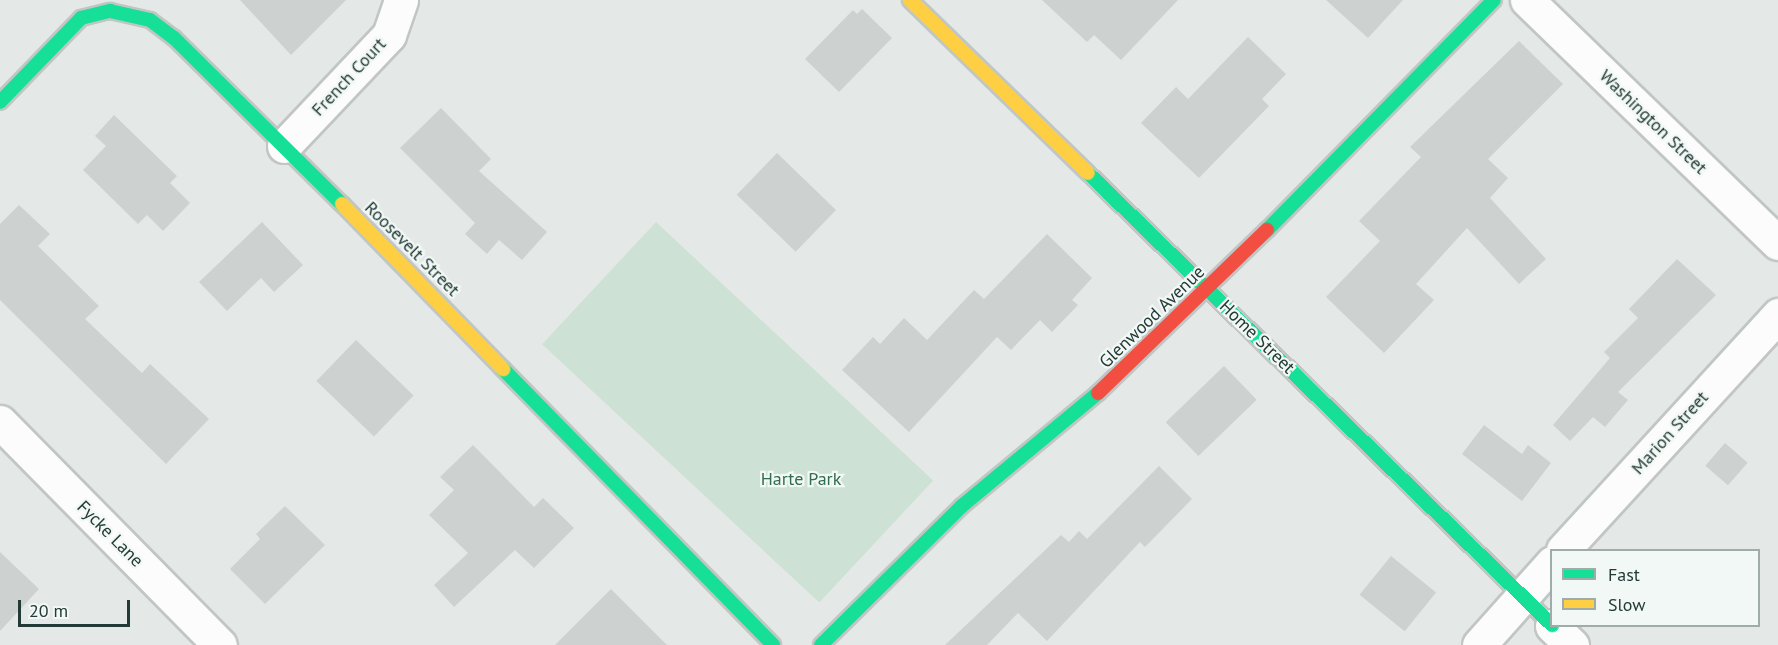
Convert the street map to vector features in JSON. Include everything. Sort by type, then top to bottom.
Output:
[{"type":"street","name":"French Court","points":[[284,146],[389,35],[401,0]]},
{"type":"street","name":"Home Street","points":[[910,0],[1550,623]]},
{"type":"street","name":"Glenwood Avenue","points":[[821,645],[962,506],[1081,409],[1209,289],[1494,0]]},
{"type":"street","name":"Washington Street","points":[[1527,0],[1778,243]]},
{"type":"street","name":"Roosevelt Street","points":[[0,102],[81,18],[110,11],[135,14],[174,38],[284,146],[773,645]]},
{"type":"street","name":"Marion Street","points":[[1564,549],[1778,315]]},
{"type":"street","name":"Fycke Lane","points":[[0,422],[220,645]]},
{"type":"street","points":[[1479,645],[1550,564]]},
{"type":"street","name":"Home Street","points":[[1554,627],[1572,645]]},
{"type":"green space","name":"Harte Park","points":[[656,222],[933,480],[819,603],[542,344]]},
{"type":"building","points":[[240,0],[346,0],[291,55]]},
{"type":"building","points":[[1042,0],[1178,0],[1121,60],[1094,35],[1087,42]]},
{"type":"building","points":[[1326,0],[1403,0],[1368,38]]},
{"type":"building","points":[[862,9],[892,38],[839,92],[805,59],[853,10],[857,14]]},
{"type":"building","points":[[1248,37],[1286,74],[1262,99],[1269,106],[1199,178],[1141,123],[1176,87],[1188,99]]},
{"type":"building","points":[[1519,41],[1563,84],[1488,159],[1508,178],[1490,198],[1546,259],[1519,284],[1467,228],[1416,284],[1434,300],[1384,353],[1326,297],[1380,241],[1359,221],[1421,157],[1410,147]]},
{"type":"building","points":[[441,108],[491,159],[479,171],[547,232],[522,260],[499,240],[487,254],[465,234],[475,223],[400,148]]},
{"type":"building","points":[[114,115],[177,176],[170,183],[190,203],[163,231],[147,215],[138,224],[83,170],[106,146],[95,136]]},
{"type":"building","points":[[777,153],[836,210],[796,252],[737,195]]},
{"type":"building","points":[[19,205],[50,234],[38,246],[99,306],[85,319],[142,373],[150,364],[209,419],[166,464],[0,300],[0,224]]},
{"type":"building","points":[[262,222],[303,265],[274,292],[261,278],[227,311],[199,282]]},
{"type":"building","points":[[1047,234],[1092,278],[1072,300],[1078,305],[1052,332],[1040,320],[1011,350],[997,337],[909,432],[842,370],[873,337],[880,344],[904,318],[927,340],[974,290],[984,299]]},
{"type":"building","points":[[1677,259],[1716,295],[1618,392],[1628,400],[1605,427],[1593,417],[1570,441],[1553,425],[1610,358],[1604,352],[1638,318],[1629,309]]},
{"type":"building","points":[[356,340],[414,396],[374,437],[316,381]]},
{"type":"building","points":[[1224,366],[1257,400],[1198,456],[1166,422]]},
{"type":"building","points":[[1484,425],[1522,454],[1528,445],[1551,463],[1522,501],[1462,454]]},
{"type":"building","points":[[1725,443],[1748,463],[1728,485],[1705,466]]},
{"type":"building","points":[[473,445],[534,507],[543,498],[574,528],[534,568],[515,550],[454,607],[434,585],[468,553],[429,515],[454,490],[440,477]]},
{"type":"building","points":[[1159,466],[1192,499],[1145,547],[1140,542],[1047,641],[1018,613],[987,645],[945,645],[1061,535],[1069,542],[1079,531],[1087,539]]},
{"type":"building","points":[[285,506],[325,545],[265,604],[230,569],[260,539],[256,534]]},
{"type":"building","points":[[0,552],[39,589],[0,631]]},
{"type":"building","points":[[1391,556],[1436,593],[1405,631],[1360,595]]},
{"type":"building","points":[[611,589],[667,645],[555,645]]},
{"type":"traffic: fast","points":[[1267,230],[1494,0]]},
{"type":"traffic: fast","points":[[0,102],[81,18],[110,11],[150,20],[174,38],[342,204]]},
{"type":"traffic: fast","points":[[1088,173],[1550,623]]},
{"type":"traffic: fast","points":[[503,369],[773,645]]},
{"type":"traffic: fast","points":[[821,645],[962,506],[1098,393]]},
{"type":"traffic: slow","points":[[910,0],[1088,173]]},
{"type":"traffic: slow","points":[[342,204],[503,369]]},
{"type":"traffic: jam","points":[[1098,393],[1267,230]]}]
